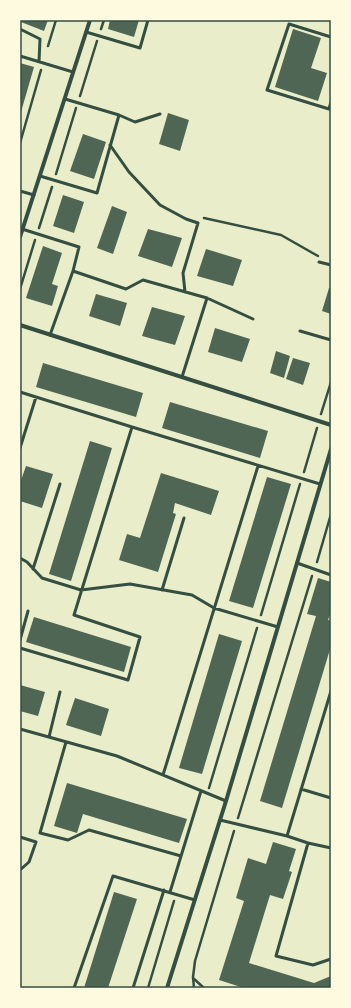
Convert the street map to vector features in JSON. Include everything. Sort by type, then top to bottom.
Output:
[{"type":"street","points":[[20,237],[90,20]]},
{"type":"street","points":[[20,325],[331,425]]},
{"type":"street","points":[[167,988],[226,801],[331,450]]},
{"type":"lane","points":[[86,32],[140,48],[148,20]]},
{"type":"lane","points":[[331,37],[290,24],[267,90],[329,109],[331,102]]},
{"type":"lane","points":[[20,29],[40,39],[39,62]]},
{"type":"lane","points":[[20,56],[73,72]]},
{"type":"lane","points":[[65,99],[119,115],[135,122],[160,114]]},
{"type":"lane","points":[[40,176],[97,193],[119,115]]},
{"type":"lane","points":[[110,145],[129,172],[160,205],[198,224],[183,273],[185,292]]},
{"type":"lane","points":[[20,191],[34,195]]},
{"type":"lane","points":[[22,229],[79,247],[73,271],[50,335]]},
{"type":"lane","points":[[319,262],[331,265]]},
{"type":"lane","points":[[73,271],[126,289],[143,280],[207,298],[253,318]]},
{"type":"lane","points":[[182,377],[207,298]]},
{"type":"lane","points":[[300,331],[331,340]]},
{"type":"lane","points":[[20,392],[132,428],[320,484]]},
{"type":"lane","points":[[20,448],[36,397]]},
{"type":"lane","points":[[20,648],[128,680],[140,637],[74,616],[132,428]]},
{"type":"lane","points":[[164,775],[258,466]]},
{"type":"lane","points":[[33,568],[60,484]]},
{"type":"lane","points":[[162,590],[184,518]]},
{"type":"lane","points":[[20,558],[27,562],[42,578],[81,590],[130,584],[192,595],[214,608],[278,627]]},
{"type":"lane","points":[[297,563],[331,575]]},
{"type":"lane","points":[[20,640],[28,610]]},
{"type":"lane","points":[[287,836],[331,691]]},
{"type":"lane","points":[[48,737],[60,692]]},
{"type":"lane","points":[[20,729],[117,756],[226,801]]},
{"type":"lane","points":[[66,742],[40,832],[68,840],[89,830],[181,856]]},
{"type":"lane","points":[[301,789],[331,798]]},
{"type":"lane","points":[[170,892],[201,791]]},
{"type":"lane","points":[[220,820],[331,848]]},
{"type":"lane","points":[[20,837],[36,842],[29,862],[20,870]]},
{"type":"lane","points":[[308,843],[276,956],[313,965],[331,959]]},
{"type":"lane","points":[[74,988],[113,876],[195,900]]},
{"type":"lane","points":[[133,988],[164,890]]},
{"type":"path","points":[[20,143],[56,20]]},
{"type":"path","points":[[20,289],[104,20]]},
{"type":"path","points":[[200,218],[281,235],[318,255],[319,262]]},
{"type":"path","points":[[207,794],[331,382]]},
{"type":"path","points":[[194,988],[194,961],[331,514]]},
{"type":"path","points":[[193,977],[204,988]]},
{"type":"building","points":[[21,20],[48,20],[44,31],[21,22]]},
{"type":"building","points":[[110,20],[139,20],[134,37],[108,29]]},
{"type":"building","points":[[293,29],[321,38],[311,68],[327,73],[318,101],[275,87]]},
{"type":"building","points":[[20,63],[34,67],[21,112],[20,111]]},
{"type":"building","points":[[168,113],[189,120],[180,151],[159,144]]},
{"type":"building","points":[[83,134],[106,142],[94,179],[70,171]]},
{"type":"building","points":[[63,195],[84,202],[74,233],[53,226]]},
{"type":"building","points":[[112,206],[127,212],[113,254],[97,248]]},
{"type":"building","points":[[148,229],[182,238],[172,267],[138,256]]},
{"type":"building","points":[[43,246],[62,253],[52,284],[58,286],[52,306],[26,298]]},
{"type":"building","points":[[206,249],[242,260],[233,286],[197,276]]},
{"type":"building","points":[[329,288],[331,289],[331,314],[322,311]]},
{"type":"building","points":[[96,294],[127,303],[120,326],[89,316]]},
{"type":"building","points":[[152,307],[185,316],[175,345],[142,336]]},
{"type":"building","points":[[215,328],[250,339],[242,362],[208,352]]},
{"type":"building","points":[[276,351],[290,356],[284,378],[270,373]]},
{"type":"building","points":[[293,358],[310,363],[303,385],[286,379]]},
{"type":"building","points":[[43,363],[143,393],[136,417],[36,387]]},
{"type":"building","points":[[170,402],[268,431],[260,458],[162,428]]},
{"type":"building","points":[[90,441],[112,448],[71,581],[49,574]]},
{"type":"building","points":[[26,466],[53,474],[42,508],[20,501],[20,483]]},
{"type":"building","points":[[161,473],[219,491],[211,515],[175,503],[173,513],[176,514],[158,572],[119,560],[127,534],[140,538]]},
{"type":"building","points":[[267,477],[291,484],[253,608],[229,601]]},
{"type":"building","points":[[318,578],[331,582],[331,612],[328,620],[331,621],[331,646],[282,808],[260,801],[316,616],[307,614]]},
{"type":"building","points":[[34,617],[131,647],[124,672],[26,642]]},
{"type":"building","points":[[219,634],[242,641],[202,774],[179,768]]},
{"type":"building","points":[[20,685],[45,692],[38,716],[20,711]]},
{"type":"building","points":[[75,698],[109,709],[101,736],[66,725]]},
{"type":"building","points":[[67,783],[187,819],[179,843],[83,814],[77,833],[54,826]]},
{"type":"building","points":[[273,842],[296,849],[289,871],[292,872],[283,899],[270,895],[249,963],[314,983],[331,976],[331,988],[244,988],[219,980],[244,901],[236,898],[248,858],[266,864]]},
{"type":"building","points":[[114,892],[137,899],[108,988],[84,988]]}]
